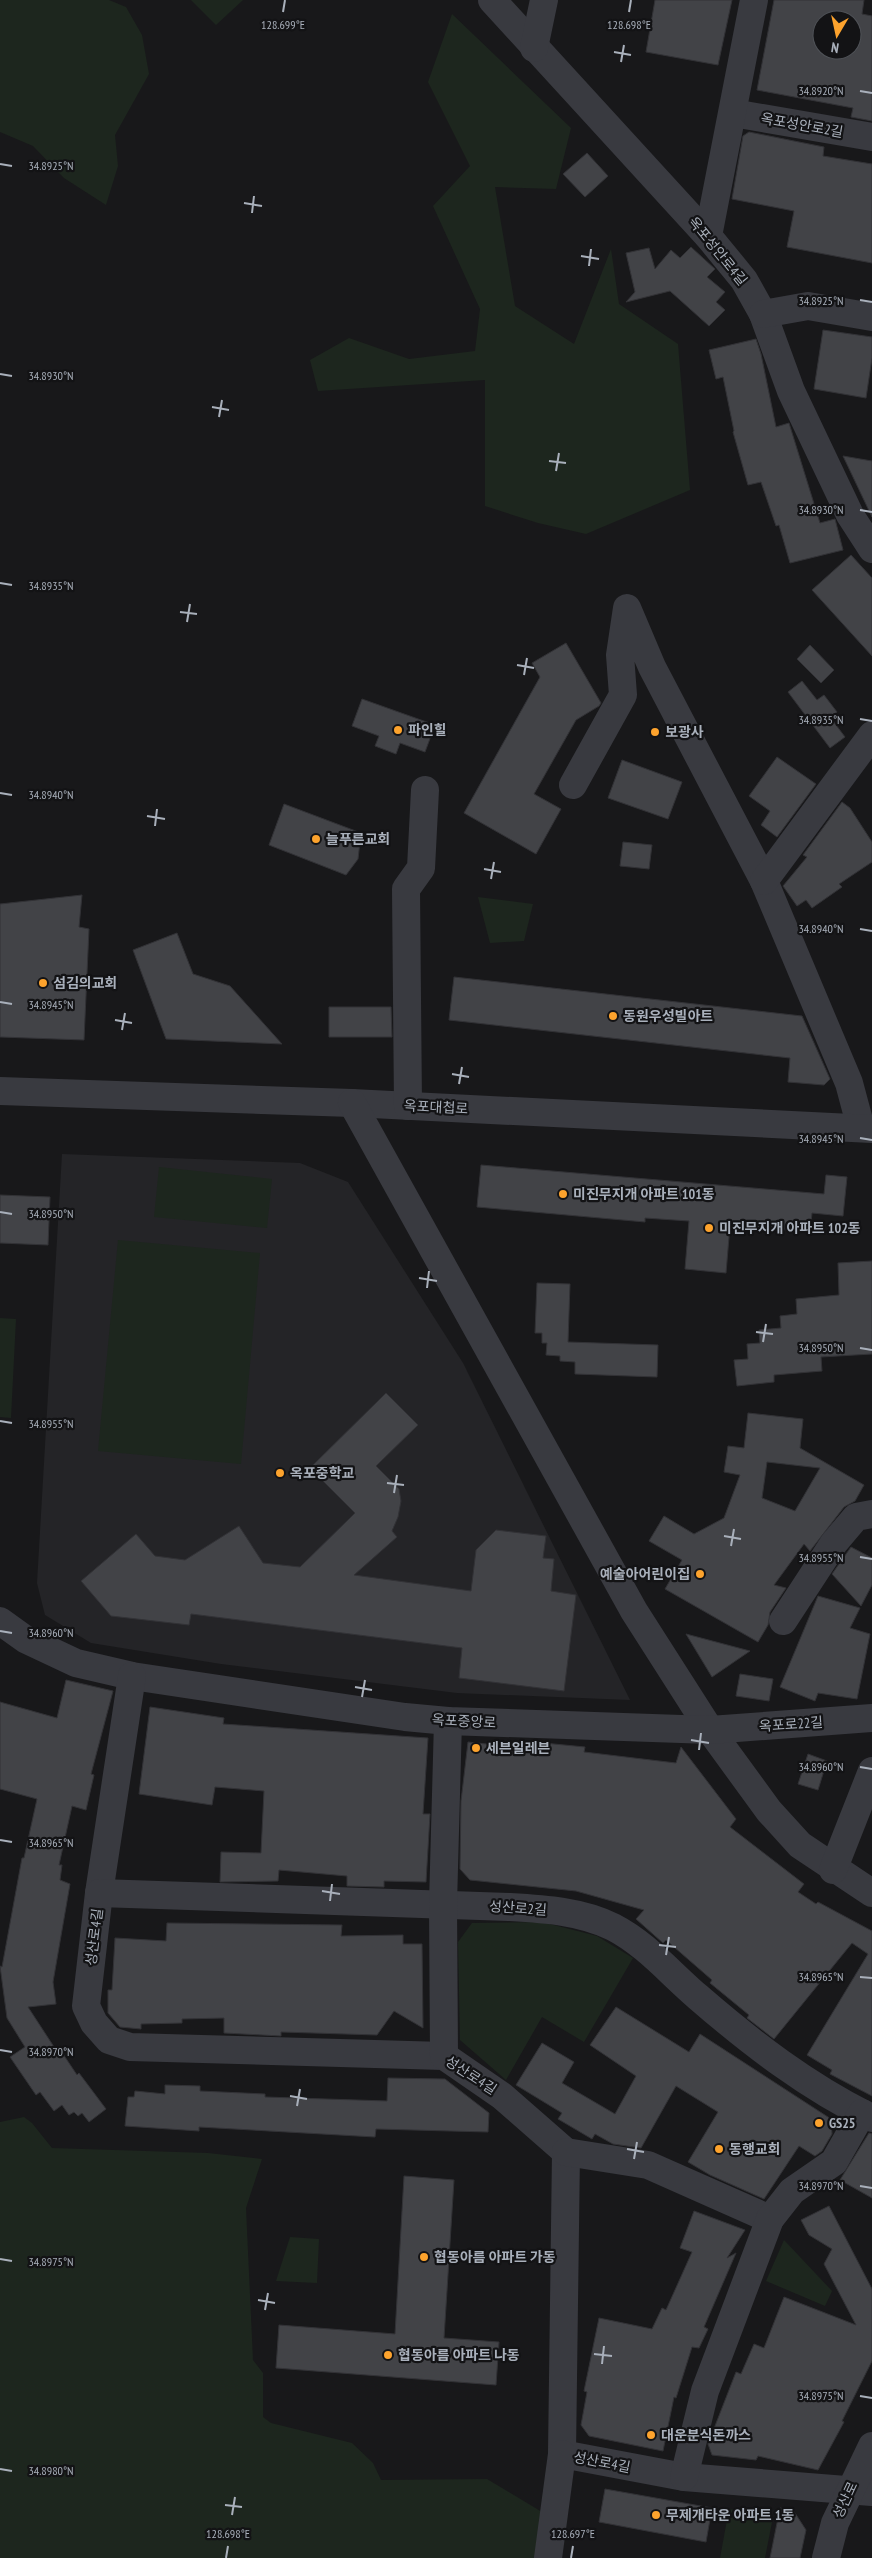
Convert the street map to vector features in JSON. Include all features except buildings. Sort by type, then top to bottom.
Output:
[{"type":"street","name":"옥포성안로4길","points":[[492,0],[708,236],[744,280],[763,314],[791,391],[850,514],[872,549]]},
{"type":"street","points":[[534,48],[544,0]]},
{"type":"street","points":[[708,236],[754,0]]},
{"type":"street","name":"옥포성안로2길","points":[[733,113],[872,137]]},
{"type":"street","points":[[763,314],[808,306],[872,317]]},
{"type":"street","points":[[573,785],[623,695],[620,655],[627,608],[652,667],[764,882],[867,1129]]},
{"type":"street","points":[[764,882],[872,735]]},
{"type":"street","points":[[408,1106],[406,889],[421,868],[425,790]]},
{"type":"street","name":"옥포대첩로","points":[[0,1091],[352,1103],[867,1129]]},
{"type":"street","points":[[352,1103],[634,1611],[710,1730],[769,1811],[800,1846],[833,1870],[872,1893]]},
{"type":"street","points":[[783,1621],[840,1536],[856,1517],[872,1514]]},
{"type":"street","name":"옥포중앙로","points":[[0,1622],[25,1639],[76,1662],[132,1676],[405,1717],[448,1721],[710,1730]]},
{"type":"street","name":"성산로4길","points":[[132,1676],[99,1893],[86,2006],[94,2023],[109,2040],[130,2047],[444,2056],[502,2096],[566,2152],[562,2454],[684,2477],[861,2491]]},
{"type":"street","name":"옥포로22길","points":[[710,1730],[872,1718]]},
{"type":"street","points":[[444,2056],[443,1904],[448,1721]]},
{"type":"street","points":[[833,1870],[862,1828],[872,1771]]},
{"type":"street","name":"성산로2길","points":[[99,1893],[443,1904],[552,1910],[612,1927],[635,1940],[748,2039],[808,2082],[867,2115]]},
{"type":"street","points":[[684,2477],[705,2391],[770,2219],[792,2191],[834,2162],[867,2115]]},
{"type":"street","points":[[566,2152],[648,2165],[770,2219]]},
{"type":"street","name":"성산로","points":[[826,2558],[835,2523],[861,2491],[872,2446]]},
{"type":"street","points":[[548,2558],[562,2454]]},
{"type":"shaded area","points":[[0,0],[109,0],[126,7],[142,35],[149,74],[115,135],[118,166],[106,205],[64,178],[33,146],[0,132]]},
{"type":"shaded area","points":[[191,0],[243,0],[216,25]]},
{"type":"shaded area","points":[[452,14],[571,128],[556,189],[495,187],[515,306],[574,344],[611,249],[619,304],[678,344],[690,490],[586,534],[538,523],[485,506],[485,380],[318,391],[310,360],[349,338],[409,359],[475,351],[480,309],[433,206],[470,166],[428,82]]},
{"type":"shaded area","points":[[478,897],[533,904],[524,941],[490,943]]},
{"type":"shaded area","name":"옥포중학교","points":[[62,1154],[300,1163],[348,1182],[463,1363],[630,1700],[457,1693],[221,1664],[91,1643],[45,1615],[37,1583]]},
{"type":"shaded area","points":[[159,1167],[272,1179],[267,1228],[154,1217]]},
{"type":"shaded area","points":[[118,1240],[260,1253],[241,1464],[98,1451]]},
{"type":"shaded area","points":[[0,1318],[16,1319],[11,1418],[0,1417]]},
{"type":"shaded area","points":[[542,1922],[597,1936],[633,1958],[584,2042],[542,2017],[506,2080],[460,2040],[458,1942],[472,1923]]},
{"type":"shaded area","points":[[24,2117],[32,2123],[52,2148],[208,2153],[262,2159],[246,2208],[253,2360],[263,2373],[263,2417],[271,2423],[352,2443],[373,2463],[381,2480],[487,2479],[542,2512],[535,2558],[0,2558],[0,2122]]},
{"type":"shaded area","points":[[290,2237],[319,2239],[317,2283],[276,2281]]},
{"type":"shaded area","points":[[784,2240],[832,2291],[825,2306],[766,2281]]},
{"type":"shaded area","points":[[729,2509],[773,2517],[765,2558],[720,2558]]},
{"type":"place","name":"파인힐","points":[[398,730]]},
{"type":"place","name":"보광사","points":[[655,732]]},
{"type":"place","name":"늘푸른교회","points":[[316,839]]},
{"type":"place","name":"섬김의교회","points":[[43,983]]},
{"type":"place","name":"동원우성빌아트","points":[[613,1016]]},
{"type":"place","name":"미진무지개 아파트 101동","points":[[563,1194]]},
{"type":"place","name":"미진무지개 아파트 102동","points":[[709,1228]]},
{"type":"place","name":"옥포중학교","points":[[280,1473]]},
{"type":"place","name":"예술아어린이집","points":[[700,1574]]},
{"type":"place","name":"세븐일레븐","points":[[476,1748]]},
{"type":"place","name":"GS25","points":[[819,2123]]},
{"type":"place","name":"동행교회","points":[[719,2149]]},
{"type":"place","name":"협동아름 아파트 가동","points":[[424,2257]]},
{"type":"place","name":"협동아름 아파트 나동","points":[[388,2355]]},
{"type":"place","name":"대운분식돈까스","points":[[651,2435]]},
{"type":"place","name":"무제개타운 아파트 1동","points":[[656,2515]]}]
